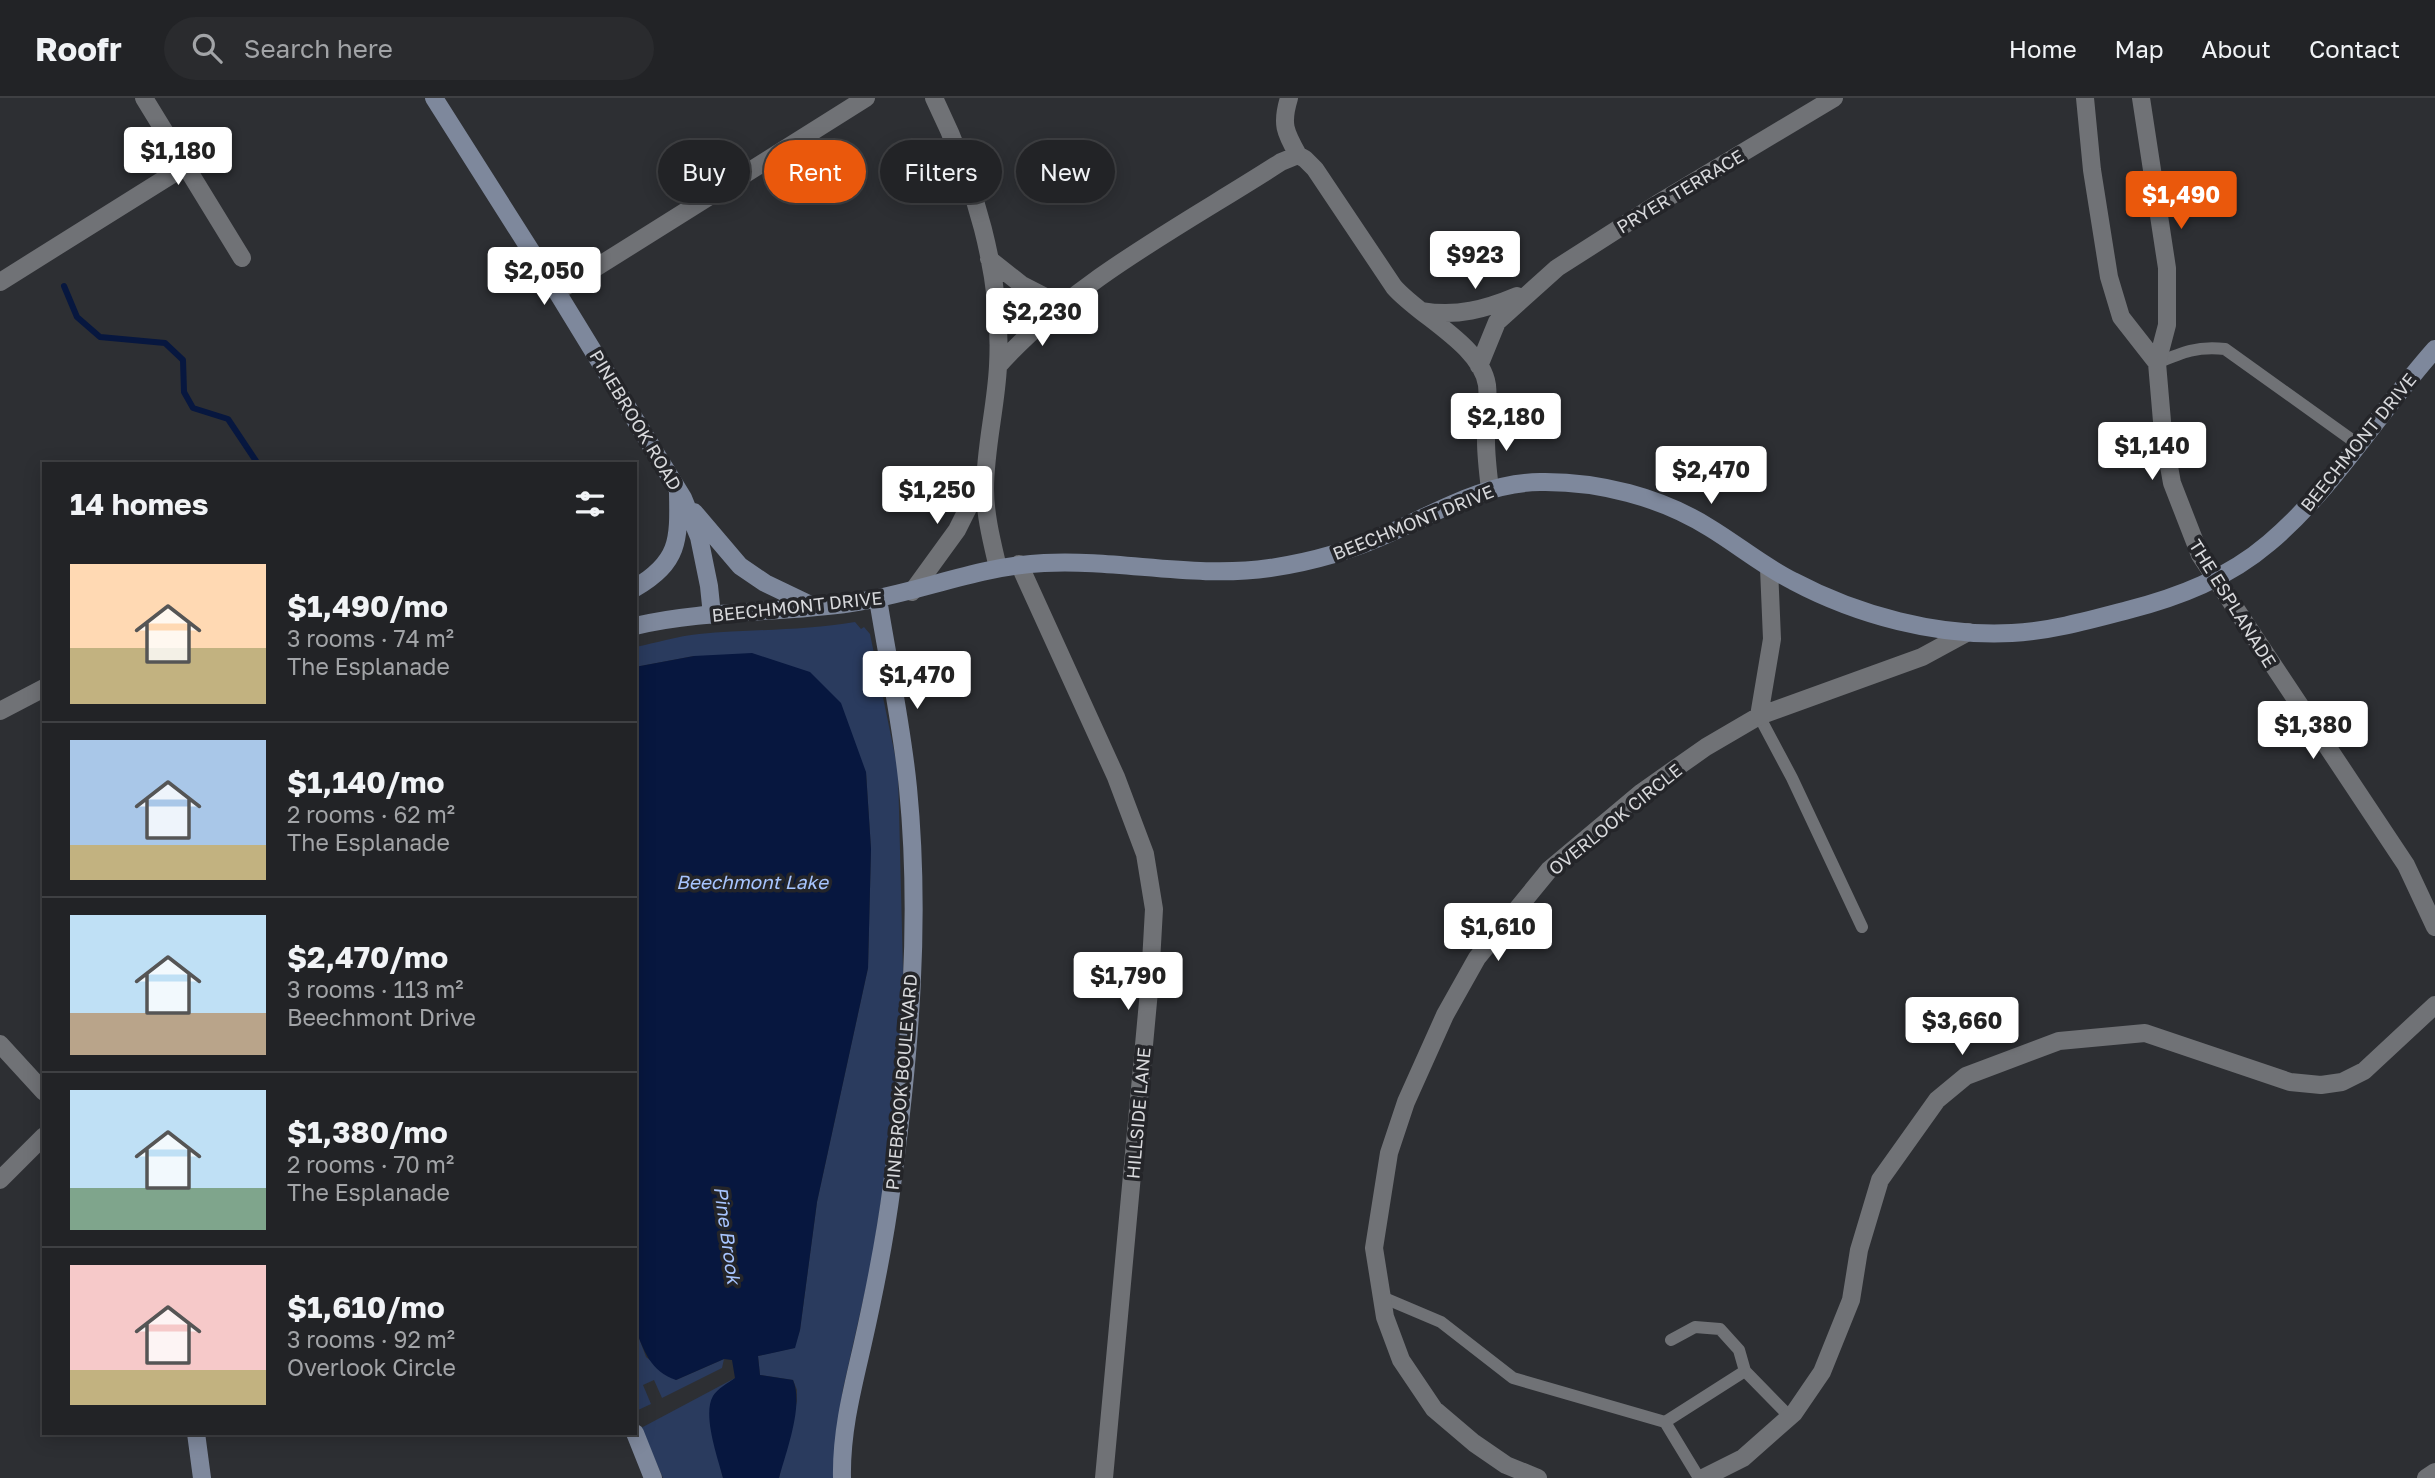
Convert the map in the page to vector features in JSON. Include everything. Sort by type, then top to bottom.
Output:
[{"type":"street","points":[[144,98],[242,258]]},
{"type":"street","name":"PINEBROOK ROAD","points":[[434,98],[681,494],[699,537],[712,615]]},
{"type":"street","points":[[557,292],[866,98]]},
{"type":"street","points":[[934,98],[968,181],[989,259],[995,300],[998,366],[985,473],[986,508],[998,568]]},
{"type":"street","points":[[1289,98],[1284,114],[1284,131],[1298,155],[1315,169],[1394,287],[1465,349],[1479,366],[1487,383],[1486,454],[1490,489]]},
{"type":"street","name":"PRYER TERRACE","points":[[1479,366],[1497,322],[1557,268],[1834,98]]},
{"type":"street","points":[[2085,98],[2092,170],[2109,277],[2121,317],[2157,363]]},
{"type":"street","name":"THE ESPLANADE","points":[[2141,98],[2167,268],[2167,324],[2157,363],[2163,433],[2172,483],[2200,555],[2406,864],[2435,927]]},
{"type":"street","points":[[998,366],[1063,306],[1159,237],[1281,162],[1298,155]]},
{"type":"street","points":[[0,282],[187,165]]},
{"type":"street","points":[[989,259],[1021,285],[1063,306]]},
{"type":"street","name":"PRYER TERRACE","points":[[1422,311],[1448,314],[1477,311],[1530,290]]},
{"type":"street","name":"BEECHMONT DRIVE","points":[[637,626],[712,615],[878,599],[1019,564],[1108,563],[1223,572],[1267,569],[1347,550],[1391,533],[1462,498],[1490,489],[1522,483],[1558,483],[1608,489],[1645,498],[1693,518],[1769,568],[1807,589],[1851,606],[1927,626],[1968,632],[2014,633],[2073,623],[2169,599],[2244,563],[2280,533],[2334,477],[2435,349]]},
{"type":"street","points":[[912,592],[957,530],[985,473]]},
{"type":"street","points":[[637,587],[657,573],[673,555],[678,538],[681,494]]},
{"type":"street","points":[[681,494],[740,566],[779,591],[816,607]]},
{"type":"street","name":"HILLSIDE LANE","points":[[1019,564],[1116,777],[1145,854],[1154,909],[1150,980],[1104,1478]]},
{"type":"street","points":[[1759,716],[1772,639],[1769,568]]},
{"type":"street","name":"PINEBROOK BOULEVARD","points":[[842,1478],[842,1449],[848,1414],[892,1190],[904,1097],[911,1010],[912,878],[908,787],[878,599]]},
{"type":"street","name":"OVERLOOK CIRCLE","points":[[1538,1478],[1506,1465],[1474,1443],[1434,1409],[1401,1360],[1385,1317],[1374,1248],[1389,1153],[1406,1102],[1445,1015],[1477,958],[1549,870],[1642,792],[1706,747],[1759,716],[1922,657],[1968,632]]},
{"type":"street","points":[[0,711],[42,689]]},
{"type":"street","points":[[1701,1478],[1743,1458],[1790,1417],[1822,1372],[1852,1300],[1859,1250],[1880,1180],[1937,1100],[1966,1076],[2059,1041],[2145,1033],[2290,1082],[2321,1085],[2342,1082],[2364,1071],[2435,1005]]},
{"type":"street","points":[[0,1044],[42,1090]]},
{"type":"street","points":[[0,1180],[42,1138]]},
{"type":"street","points":[[196,1435],[202,1478]]},
{"type":"street","points":[[636,1435],[653,1478]]},
{"type":"street","points":[[2426,1478],[2435,1472]]},
{"type":"lane","points":[[2157,363],[2192,349],[2225,349],[2359,445]]},
{"type":"lane","points":[[1759,716],[1798,789],[1862,927]]},
{"type":"lane","points":[[1382,1297],[1441,1322],[1513,1378],[1665,1422],[1701,1478]]},
{"type":"lane","points":[[1671,1340],[1695,1327],[1720,1329],[1739,1350],[1745,1371],[1790,1417]]},
{"type":"lane","points":[[1665,1422],[1745,1371]]},
{"type":"shaded area","points":[[855,622],[870,634],[898,770],[904,1012],[891,1137],[871,1265],[843,1389],[833,1478],[779,1478],[797,1401],[797,1390],[793,1380],[760,1375],[758,1356],[794,1348],[800,1330],[817,1202],[868,968],[871,849],[866,772],[694,656],[637,667],[637,647],[699,634]]},
{"type":"shaded area","points":[[637,1332],[646,1357],[676,1380],[724,1359],[722,1368],[662,1398],[654,1380],[643,1385],[651,1404],[637,1411]]},
{"type":"shaded area","points":[[735,1378],[714,1395],[710,1423],[723,1478],[663,1478],[641,1428]]},
{"type":"water","name":"Beechmont Lake","points":[[752,653],[810,672],[841,703],[866,772],[871,849],[868,968],[817,1202],[800,1330],[795,1348],[758,1356],[760,1375],[793,1380],[796,1390],[795,1415],[779,1478],[723,1478],[709,1414],[715,1393],[735,1378],[732,1360],[724,1359],[676,1380],[654,1366],[637,1332],[637,667],[694,656]]},
{"type":"waterway","name":"Pine Brook","points":[[64,286],[77,317],[100,337],[165,343],[183,360],[184,392],[193,408],[228,419],[257,462]]}]
